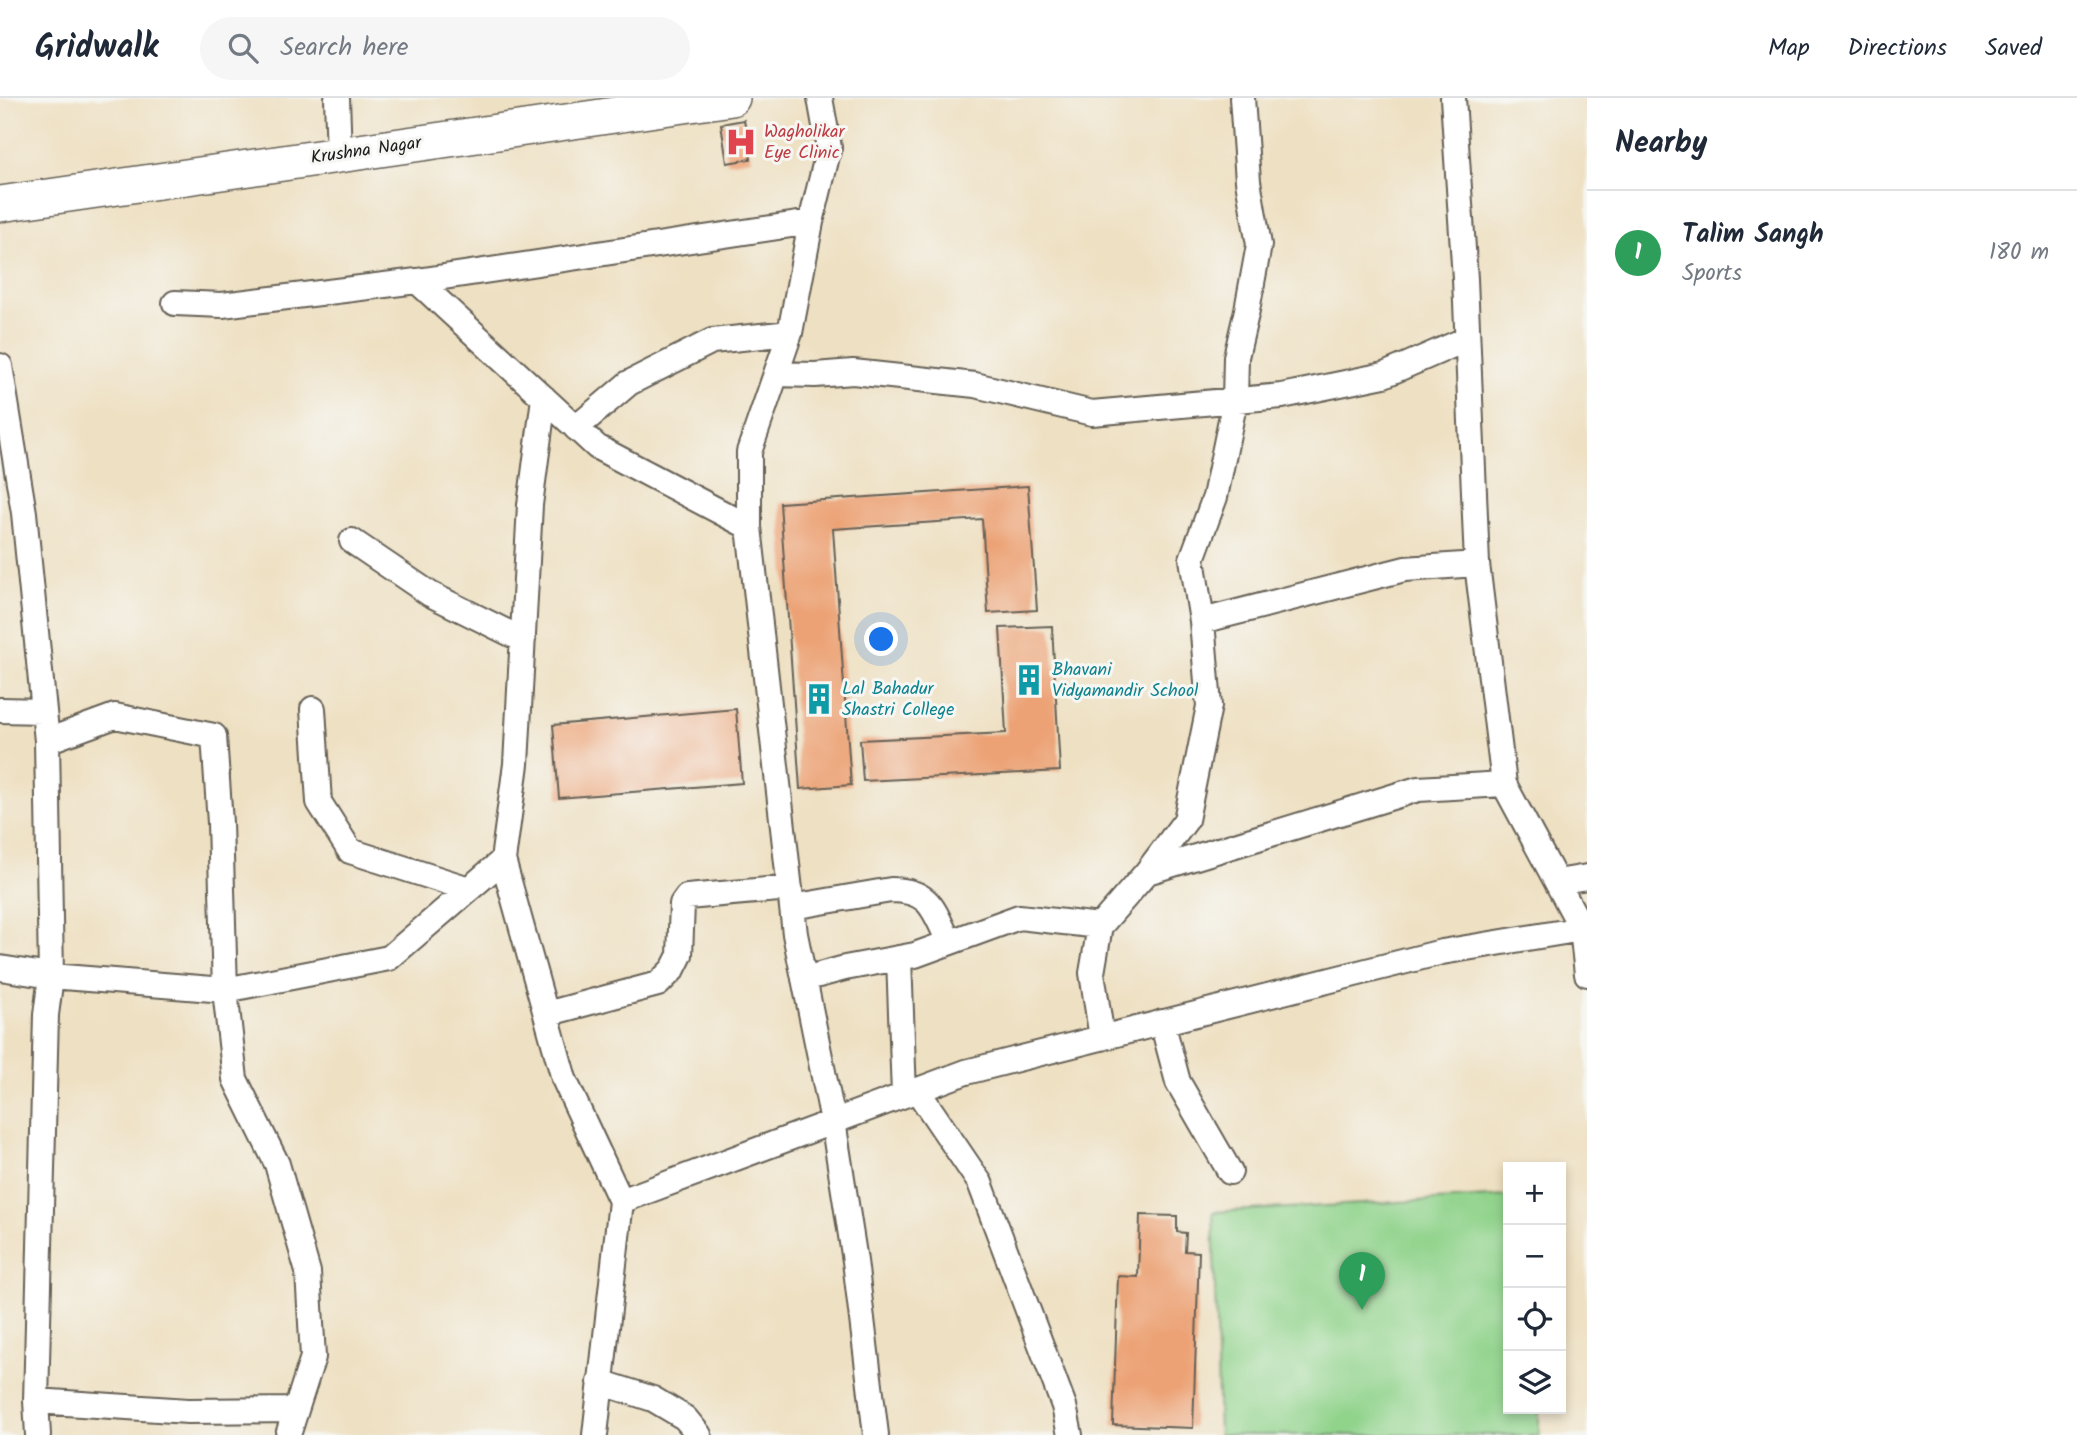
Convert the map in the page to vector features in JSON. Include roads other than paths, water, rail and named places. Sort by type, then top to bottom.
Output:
[{"type":"main road","name":"Krushna Nagar","points":[[0,204],[732,98]]},
{"type":"street","points":[[337,98],[339,155]]},
{"type":"street","points":[[820,98],[829,148],[811,222],[790,333],[749,453],[749,527],[795,934],[833,1121],[855,1261],[876,1435]]},
{"type":"street","points":[[1102,1038],[1093,973],[1100,926],[1147,872],[1186,820],[1209,706],[1202,621],[1192,559],[1215,497],[1235,400],[1236,357],[1259,245],[1248,181],[1242,98]]},
{"type":"street","points":[[1453,98],[1477,564],[1504,784],[1582,929],[1587,974]]},
{"type":"street","points":[[175,303],[222,305],[417,281],[811,222]]},
{"type":"street","points":[[417,281],[597,447],[749,527]]},
{"type":"street","points":[[576,428],[629,383],[712,341],[790,333]]},
{"type":"street","points":[[776,374],[853,372],[975,385],[1093,414],[1282,396],[1384,375],[1467,340]]},
{"type":"street","points":[[0,366],[3,401],[24,513],[47,741],[51,976],[46,1015],[36,1401],[38,1435]]},
{"type":"street","points":[[544,398],[530,505],[516,764],[503,860],[564,1079],[621,1201],[595,1435]]},
{"type":"street","points":[[352,541],[430,594],[523,640]]},
{"type":"street","points":[[1202,621],[1405,569],[1477,564]]},
{"type":"street","points":[[313,709],[319,802],[350,851],[469,889]]},
{"type":"street","points":[[0,710],[43,711]]},
{"type":"street","points":[[47,741],[115,716],[214,736],[220,823],[225,990],[235,1079],[277,1164],[308,1272],[313,1357],[288,1435]]},
{"type":"street","points":[[1147,872],[1418,789],[1504,784]]},
{"type":"street","points":[[0,968],[51,976],[225,990],[389,958],[503,860]]},
{"type":"street","points":[[1557,882],[1587,877]]},
{"type":"street","points":[[546,1014],[658,984],[673,969],[680,955],[682,904],[687,897],[791,898],[906,890],[931,903],[949,942]]},
{"type":"street","points":[[804,979],[915,955],[1019,917],[1100,926]]},
{"type":"street","points":[[621,1201],[966,1072],[1442,952],[1582,929]]},
{"type":"street","points":[[899,958],[910,1093],[980,1183],[1064,1406],[1070,1435]]},
{"type":"street","points":[[1162,1023],[1178,1082],[1230,1172]]},
{"type":"street","points":[[600,1382],[653,1399],[685,1418],[699,1435]]},
{"type":"street","points":[[36,1401],[188,1411],[296,1410]]},
{"type":"place","name":"Wagholikar Eye Clinic","points":[[741,142]]},
{"type":"place","name":"Bhavani Vidyamandir School","points":[[1029,680]]},
{"type":"place","name":"Lal Bahadur Shastri College","points":[[819,699]]},
{"type":"place","name":"Talim Sangh","points":[[1362,1310]]}]
